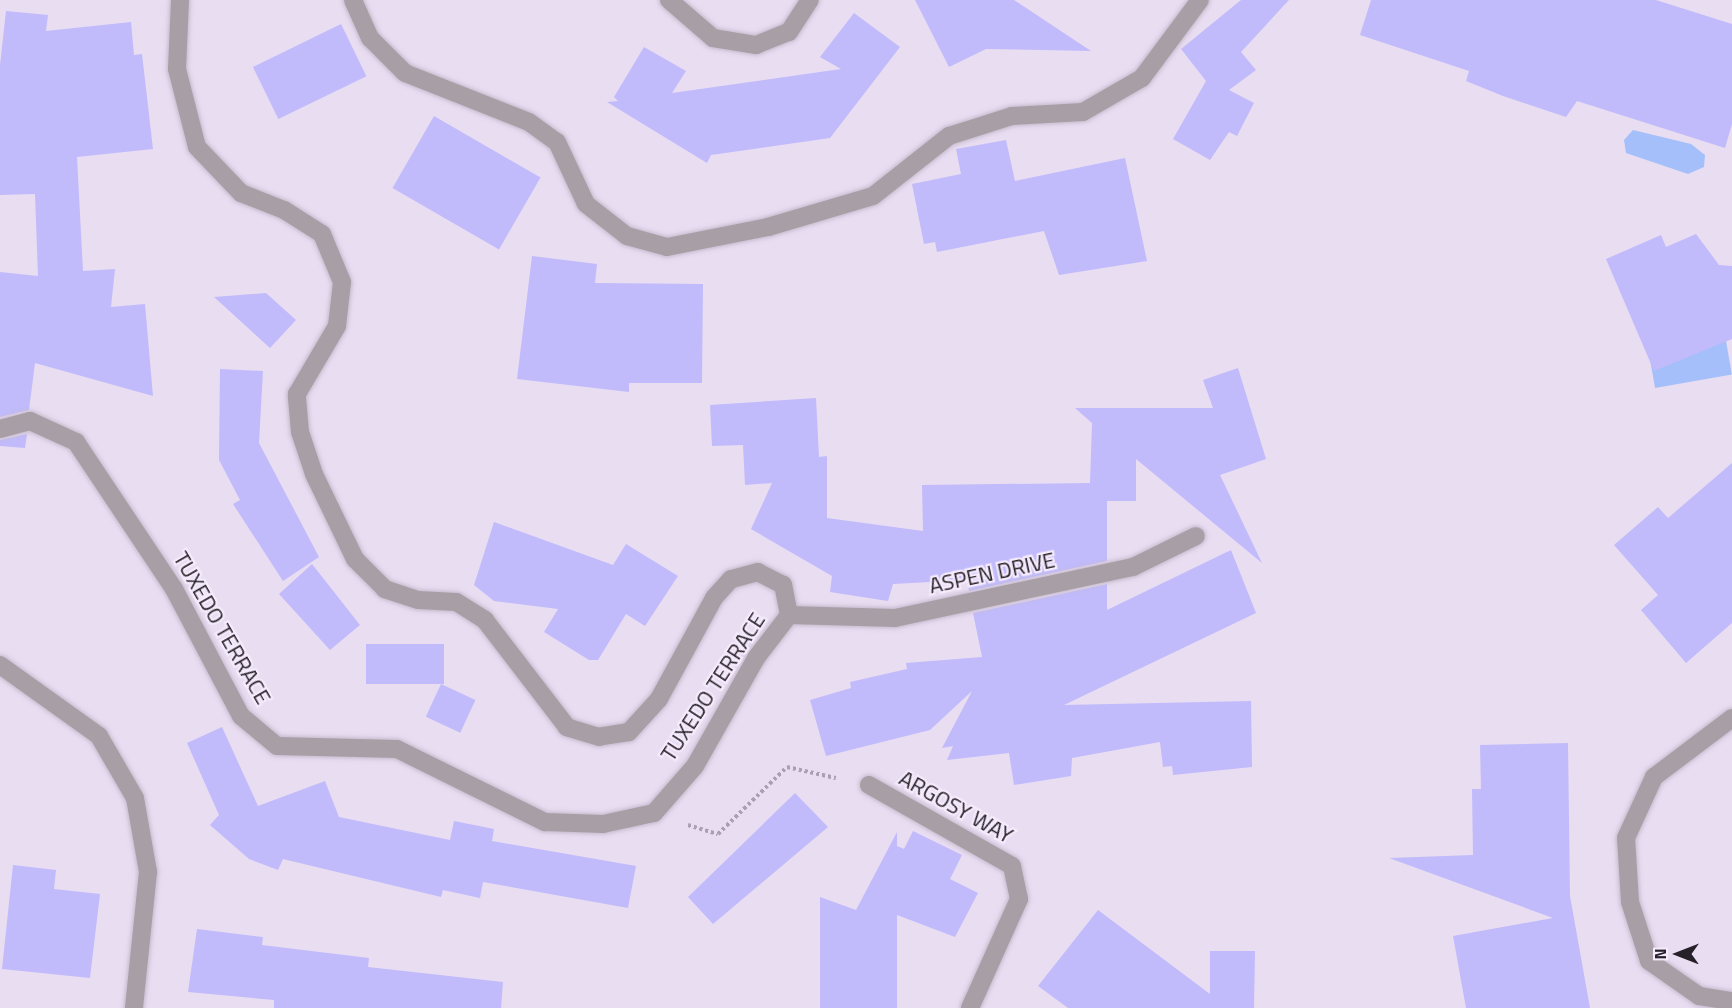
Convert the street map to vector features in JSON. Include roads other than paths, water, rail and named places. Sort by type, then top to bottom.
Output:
[{"type":"street","name":"TUXEDO TERRACE","points":[[0,429],[30,421],[76,442],[174,589],[241,716],[277,746],[397,749],[545,822],[603,824],[654,813],[695,766],[756,658],[789,615],[783,585],[758,573],[731,579],[714,598],[659,699],[629,732],[599,738],[567,727],[485,620],[456,602],[418,600],[385,589],[355,559],[314,474],[300,432],[297,394],[337,326],[342,282],[322,234],[284,210],[241,193],[197,147],[177,69],[180,0]]},
{"type":"street","points":[[352,0],[370,38],[405,73],[529,122],[557,142],[586,204],[627,236],[667,247],[768,227],[873,196],[949,136],[1012,116],[1083,111],[1142,78],[1200,0]]},
{"type":"street","points":[[669,0],[713,38],[756,45],[789,32],[810,0]]},
{"type":"street","name":"ASPEN DRIVE","points":[[789,615],[895,618],[1133,567],[1196,536]]},
{"type":"street","points":[[0,665],[99,735],[135,798],[148,872],[134,1008]]},
{"type":"street","points":[[1732,718],[1654,777],[1626,838],[1630,902],[1649,961],[1699,996],[1732,1001]]},
{"type":"street","name":"ARGOSY WAY","points":[[869,785],[1012,866],[1019,898],[970,1008]]},
{"type":"water","points":[[1633,130],[1691,144],[1705,155],[1704,167],[1688,174],[1626,153],[1624,140]]},
{"type":"water","points":[[1726,341],[1732,374],[1655,388],[1649,355]]}]
